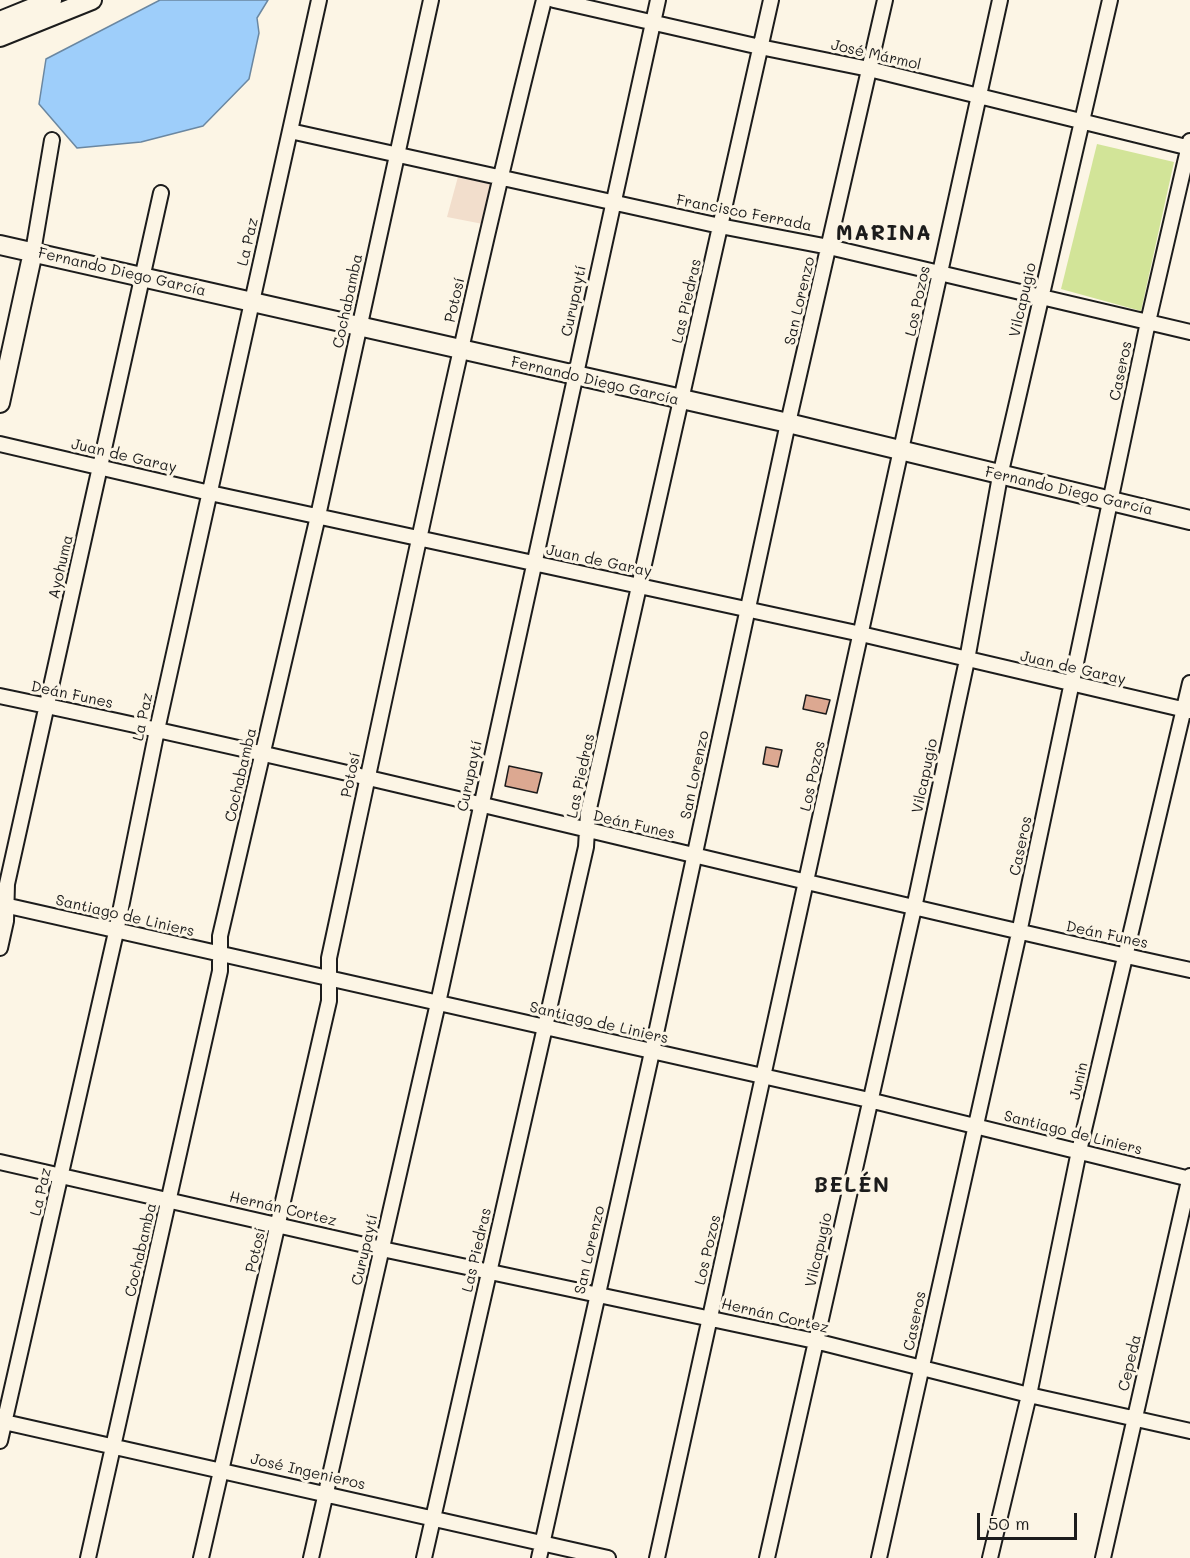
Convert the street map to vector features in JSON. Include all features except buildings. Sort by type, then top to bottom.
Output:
[{"type":"main road","points":[[0,21],[52,0]]},
{"type":"main road","points":[[0,37],[92,0]]},
{"type":"main road","name":"Fernando Diego García","points":[[0,245],[360,325],[681,401],[788,423],[1190,520]]},
{"type":"main road","points":[[0,403],[33,252]]},
{"type":"street","name":"La Paz","points":[[0,1441],[2,1421],[62,1175],[116,932],[157,730],[319,0]]},
{"type":"street","name":"Cochabamba","points":[[88,1558],[220,971],[222,954],[220,936],[318,516],[431,0]]},
{"type":"street","name":"Potosí","points":[[201,1558],[329,1001],[329,958],[418,538],[499,177],[544,0]]},
{"type":"street","name":"José Mármol","points":[[554,0],[760,47],[869,69],[1189,146]]},
{"type":"street","name":"Curupaytí","points":[[311,1558],[438,1003],[658,0]]},
{"type":"street","name":"Las Piedras","points":[[424,1558],[546,1027],[586,847],[586,831],[771,0]]},
{"type":"street","name":"San Lorenzo","points":[[539,1558],[695,856],[788,423],[885,0]]},
{"type":"street","name":"Los Pozos","points":[[657,1558],[1000,0]]},
{"type":"street","name":"Vilcapugio","points":[[768,1558],[869,1100],[914,908],[967,660],[1000,476],[1110,0]]},
{"type":"street","name":"Francisco Ferrada","points":[[290,131],[720,226],[829,247],[1190,332]]},
{"type":"street","points":[[33,252],[52,140]]},
{"type":"street","name":"Caseros","points":[[879,1558],[977,1126],[1073,685],[1148,322],[1189,146]]},
{"type":"street","name":"Ayohuma","points":[[0,948],[3,904],[7,884],[161,193]]},
{"type":"street","name":"Juan de Garay","points":[[0,444],[210,493],[861,634],[1187,711]]},
{"type":"street","name":"Junin","points":[[990,1558],[1029,1395],[1079,1151],[1187,711],[1190,683]]},
{"type":"street","name":"Deán Funes","points":[[0,696],[263,753],[806,884],[1190,970]]},
{"type":"street","name":"Santiago de Liniers","points":[[3,904],[328,980],[869,1100],[1190,1178]]},
{"type":"street","name":"Hernán Cortez","points":[[0,1162],[169,1198],[382,1249],[815,1341],[922,1370],[1190,1431]]},
{"type":"street","name":"Cepeda","points":[[1103,1558],[1190,1178]]},
{"type":"street","name":"José Ingenieros","points":[[2,1421],[608,1558]]},
{"type":"shaded area","points":[[459,173],[493,181],[483,224],[447,217]]},
{"type":"green space","points":[[1097,144],[1174,162],[1141,311],[1061,289]]},
{"type":"water","points":[[160,0],[268,0],[257,18],[259,33],[249,79],[203,126],[141,142],[77,148],[39,104],[46,59]]},
{"type":"district","name":"MARINA","points":[[884,234]]},
{"type":"district","name":"BELÉN","points":[[852,1186]]}]
